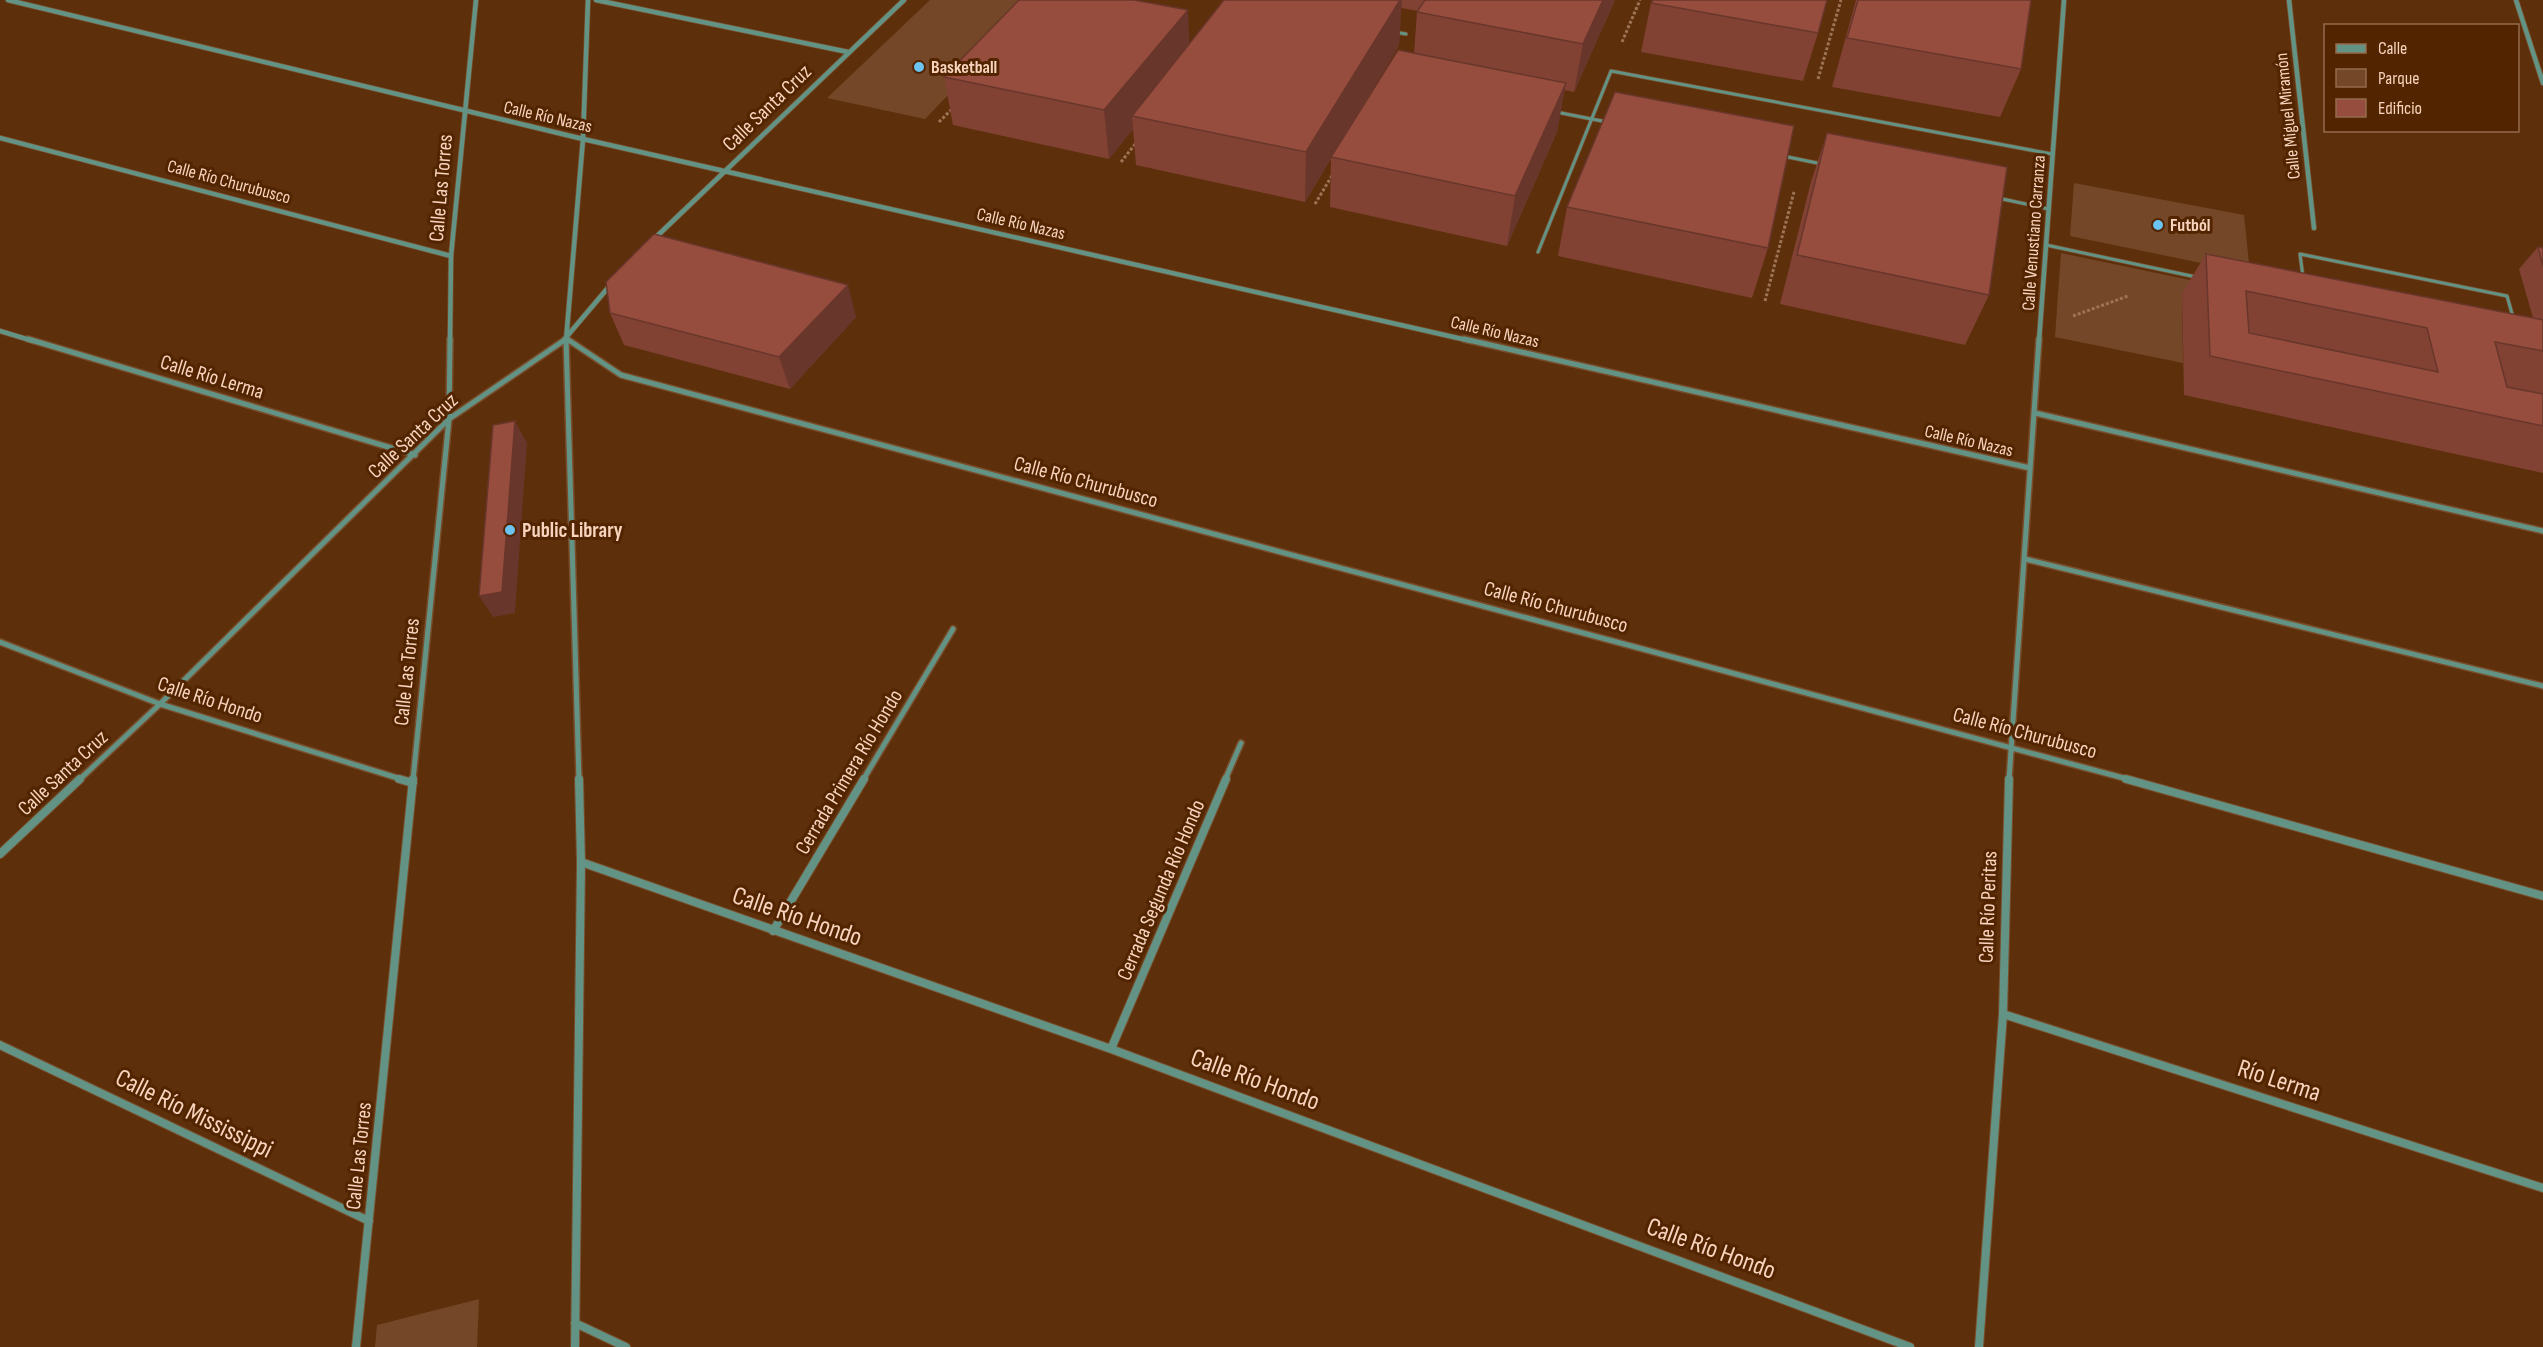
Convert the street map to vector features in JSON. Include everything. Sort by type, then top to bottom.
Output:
[{"type":"street","name":"Calle Río Nazas","points":[[8,0],[583,139],[2030,468]]},
{"type":"street","name":"Calle Las Torres","points":[[356,1347],[449,419],[451,256],[476,0]]},
{"type":"street","points":[[575,1347],[581,862],[566,339],[583,139],[588,0]]},
{"type":"street","points":[[596,0],[848,52]]},
{"type":"street","name":"Calle Santa Cruz","points":[[649,244],[904,0]]},
{"type":"street","name":"Calle Venustiano Carranza","points":[[2030,468],[2064,0]]},
{"type":"street","name":"Calle Miguel Miramón","points":[[2289,0],[2314,228]]},
{"type":"street","points":[[2516,0],[2543,83]]},
{"type":"street","name":"Calle Río Churubusco","points":[[0,138],[451,256]]},
{"type":"street","name":"Calle Santa Cruz","points":[[0,854],[160,704],[449,419],[566,339],[616,277]]},
{"type":"street","name":"Calle Río Lerma","points":[[0,331],[415,455]]},
{"type":"street","name":"Calle Río Churubusco","points":[[566,339],[621,375],[2010,746],[2543,896]]},
{"type":"street","points":[[2035,413],[2543,531]]},
{"type":"street","name":"Calle Río Peritas","points":[[1979,1347],[2002,1014],[2010,746],[2030,468]]},
{"type":"street","points":[[2025,559],[2543,686]]},
{"type":"street","name":"Cerrada Primera Río Hondo","points":[[773,931],[953,629]]},
{"type":"street","name":"Calle Río Hondo","points":[[0,642],[160,704],[413,783]]},
{"type":"street","name":"Cerrada Segunda Río Hondo","points":[[1111,1049],[1241,743]]},
{"type":"street","name":"Calle Río Hondo","points":[[581,862],[1111,1049],[1910,1347]]},
{"type":"street","name":"Río Lerma","points":[[2002,1014],[2543,1188]]},
{"type":"street","name":"Calle Río Mississippi","points":[[0,1045],[369,1221]]},
{"type":"street","points":[[576,1323],[626,1347]]},
{"type":"lane","points":[[1383,30],[1406,34]]},
{"type":"lane","points":[[1538,252],[1611,71],[2052,154]]},
{"type":"lane","points":[[1556,112],[1615,123]]},
{"type":"lane","points":[[1778,156],[1825,165]]},
{"type":"lane","points":[[1988,196],[2049,209]]},
{"type":"lane","points":[[2046,245],[2198,277]]},
{"type":"lane","points":[[2305,289],[2300,254],[2507,296],[2515,326]]},
{"type":"path","points":[[1611,71],[1640,0]]},
{"type":"path","points":[[1810,108],[1841,0]]},
{"type":"path","points":[[939,122],[956,105]]},
{"type":"path","points":[[1121,162],[1136,143]]},
{"type":"path","points":[[1765,301],[1802,160]]},
{"type":"path","points":[[1315,204],[1339,165]]},
{"type":"path","points":[[2041,328],[2187,275]]},
{"type":"green space","points":[[930,0],[1040,0],[925,119],[827,98]]},
{"type":"green space","name":"Futból","points":[[2074,183],[2244,215],[2250,273],[2070,236]]},
{"type":"green space","points":[[2061,253],[2252,293],[2182,293],[2183,363],[2055,337]]},
{"type":"green space","points":[[479,1299],[477,1347],[375,1347],[377,1325]]},
{"type":"building","points":[[1019,0],[1134,0],[1188,10],[1104,110],[944,77]]},
{"type":"building","points":[[1224,0],[1400,0],[1306,152],[1132,116]]},
{"type":"building","points":[[1425,0],[1603,0],[1583,44],[1417,12]]},
{"type":"building","points":[[1653,0],[1827,0],[1818,33],[1651,3]]},
{"type":"building","points":[[1858,0],[2031,0],[2021,69],[1847,38]]},
{"type":"building","points":[[1398,50],[1566,83],[1515,196],[1331,157]]},
{"type":"building","points":[[1615,92],[1794,126],[1768,248],[1567,207]]},
{"type":"building","points":[[1827,133],[2007,167],[1989,295],[1797,255]]},
{"type":"building","points":[[654,234],[848,285],[779,357],[610,313],[606,282]]},
{"type":"building","points":[[2538,247],[2543,248],[2543,266]]},
{"type":"building","points":[[2206,254],[2543,320],[2543,351],[2495,342],[2507,387],[2543,394],[2543,426],[2210,356]],"holes":[[[2246,291],[2427,328],[2438,372],[2249,333]]]},
{"type":"building","points":[[515,421],[502,592],[479,596],[493,425]]},
{"type":"place","name":"Basketball","points":[[919,67]]},
{"type":"place","name":"Futból","points":[[2158,225]]},
{"type":"place","name":"Public Library","points":[[510,530]]}]
